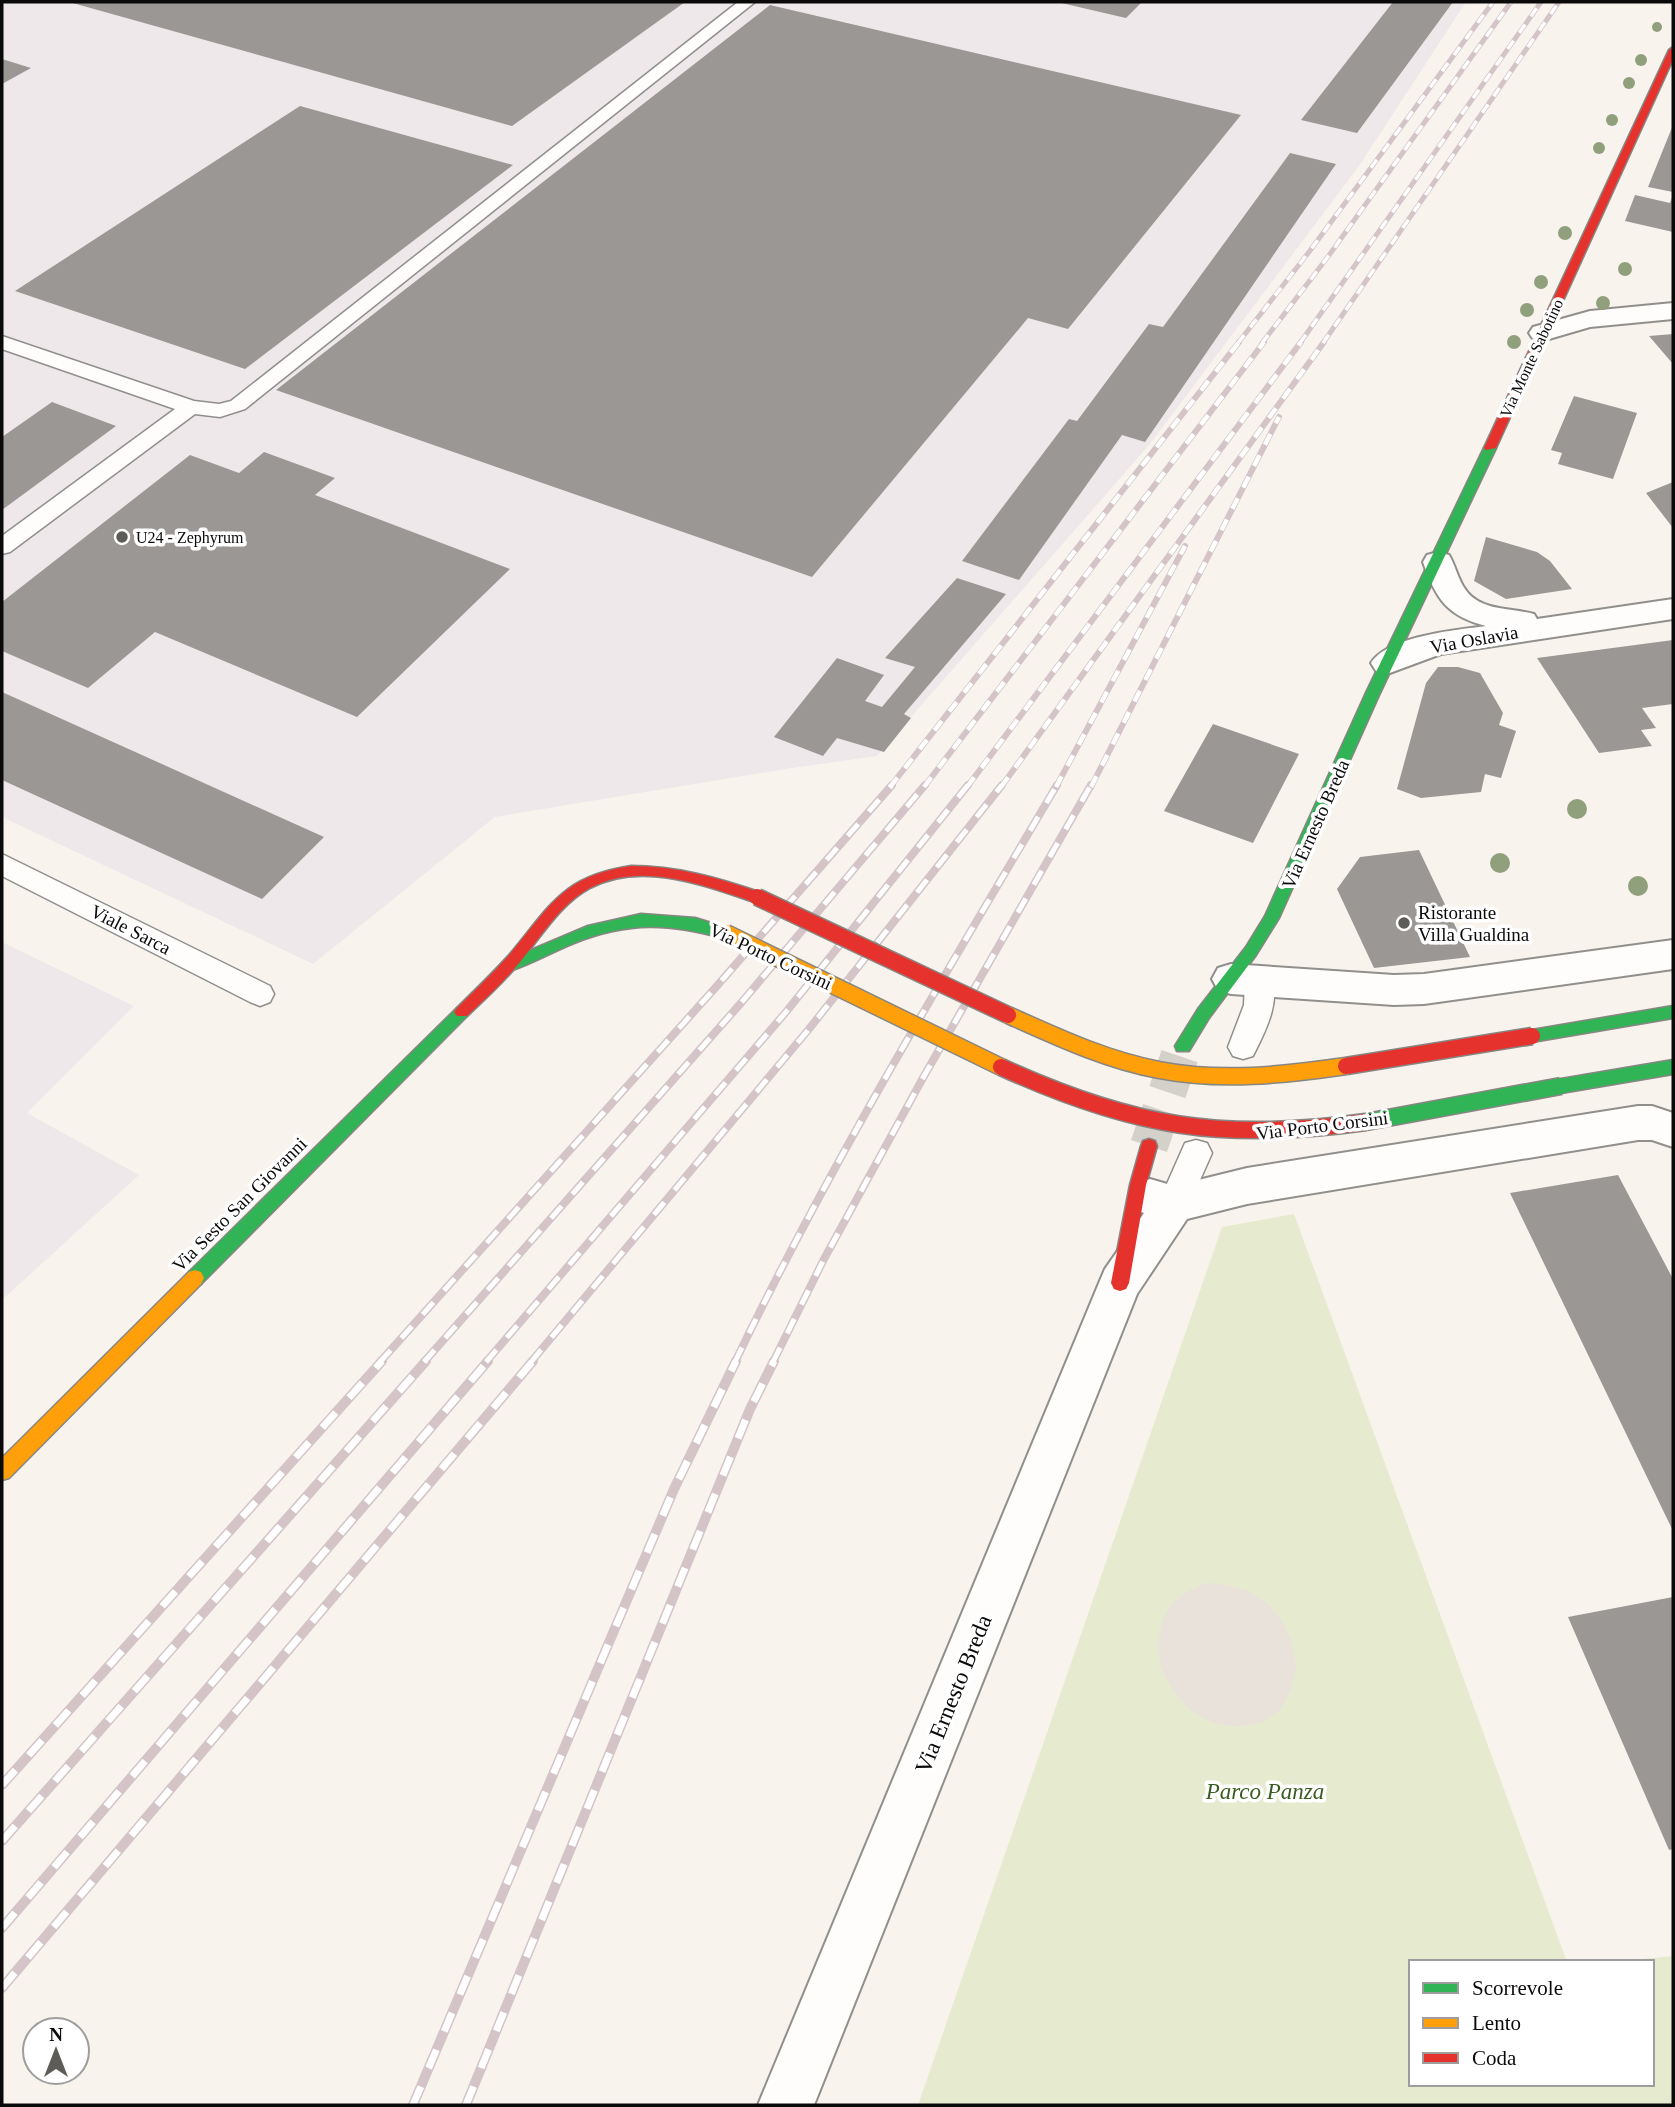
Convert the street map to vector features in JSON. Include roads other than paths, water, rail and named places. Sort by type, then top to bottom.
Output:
[{"type":"street","name":"Via Monte Sabotino","points":[[1387,663],[1438,562],[1673,50]]},
{"type":"street","points":[[1557,302],[1564,313],[1586,320]]},
{"type":"street","points":[[1542,333],[1564,324],[1586,320],[1673,311]]},
{"type":"street","name":"Via Oslavia","points":[[1438,562],[1454,599],[1474,612],[1504,619],[1564,625]]},
{"type":"street","name":"Via Oslavia","points":[[1387,663],[1420,648],[1441,643],[1673,609]]},
{"type":"street","name":"Via Ernesto Breda","points":[[1183,1046],[1215,994],[1245,979],[1387,663]]},
{"type":"street","points":[[507,967],[564,898],[575,889],[602,878],[633,872],[677,873],[708,880],[757,897],[1024,1022],[1110,1057],[1159,1070],[1220,1077],[1299,1073],[1673,1012]]},
{"type":"street","name":"Via Porto Corsini","points":[[507,967],[620,920],[657,917],[694,921],[726,933],[1027,1080],[1114,1113],[1179,1128],[1252,1135],[1342,1126],[1673,1067]]},
{"type":"street","points":[[1245,979],[1383,989],[1424,989],[1673,954]]},
{"type":"street","name":"Via Sesto San Giovanni","points":[[2,1471],[507,967]]},
{"type":"street","points":[[1138,1185],[1144,1194],[1174,1204],[1234,1188],[1638,1124],[1652,1123],[1673,1130]]},
{"type":"street","name":"Via Ernesto Breda","points":[[786,2105],[1120,1283],[1138,1185],[1149,1146]]},
{"type":"street","name":"Via Ernesto Breda","points":[[1120,1283],[1174,1204]]},
{"type":"lane","points":[[2,342],[191,407],[220,411],[245,401],[747,2]]},
{"type":"lane","points":[[2,547],[191,407]]},
{"type":"lane","name":"Viale Sarca","points":[[2,864],[260,993]]},
{"type":"lane","points":[[1243,1047],[1259,1009],[1261,996],[1245,979]]},
{"type":"lane","name":"Via Ernesto Breda","points":[[1174,1204],[1196,1153]]},
{"type":"tunnel","points":[[1149,1146],[1183,1046]]},
{"type":"railway","points":[[1238,343],[1309,252],[1493,2]]},
{"type":"railway","points":[[1262,343],[1327,258],[1511,2]]},
{"type":"railway","points":[[1300,343],[1541,2]]},
{"type":"railway","points":[[1323,343],[1559,2]]},
{"type":"railway","points":[[890,787],[1239,342]]},
{"type":"railway","points":[[924,787],[1264,342]]},
{"type":"railway","points":[[967,787],[1301,342]]},
{"type":"railway","points":[[1001,787],[1324,342]]},
{"type":"railway","points":[[1091,787],[1279,417]]},
{"type":"railway","points":[[1056,787],[1185,546]]},
{"type":"railway","points":[[380,1362],[716,987],[892,785]]},
{"type":"railway","points":[[424,1362],[741,1003],[925,785]]},
{"type":"railway","points":[[486,1362],[786,1012],[968,785]]},
{"type":"railway","points":[[531,1362],[809,1029],[1002,785]]},
{"type":"railway","points":[[735,1362],[849,1143],[1057,785]]},
{"type":"railway","points":[[773,1362],[824,1259],[924,1076],[1091,785]]},
{"type":"railway","points":[[2,1785],[382,1361]]},
{"type":"railway","points":[[2,1841],[426,1361]]},
{"type":"railway","points":[[2,1928],[488,1361]]},
{"type":"railway","points":[[2,1988],[533,1361]]},
{"type":"railway","points":[[413,2105],[674,1489],[736,1361]]},
{"type":"railway","points":[[466,2105],[750,1409],[774,1361]]},
{"type":"place","name":"U24 - Zephyrum","points":[[122,537]]},
{"type":"place","name":"Ristorante Villa Gualdina","points":[[1404,923]]},
{"type":"park label","name":"Parco Panza","points":[[1265,1791]]}]
